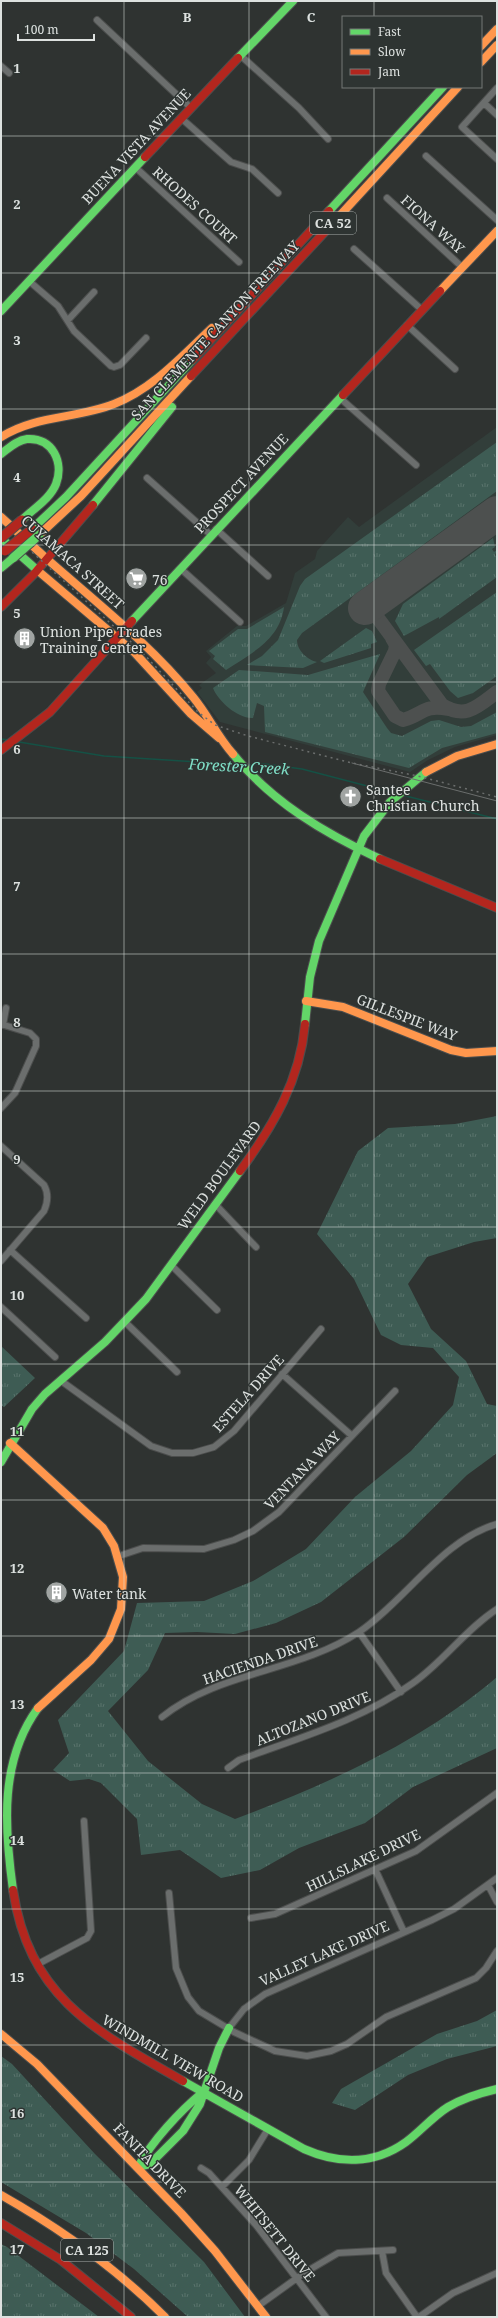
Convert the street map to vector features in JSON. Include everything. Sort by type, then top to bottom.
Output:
[{"type":"main road","name":"BUENA VISTA AVENUE","points":[[1,311],[135,166],[293,1]]},
{"type":"main road","points":[[482,45],[497,29]]},
{"type":"main road","points":[[482,61],[497,45]]},
{"type":"main road","name":"SAN CLEMENTE CANYON FREEWAY","points":[[3,552],[66,497],[442,88]]},
{"type":"main road","name":"SAN CLEMENTE CANYON FREEWAY","points":[[1,568],[81,496],[457,88]]},
{"type":"main road","name":"PROSPECT AVENUE","points":[[4,748],[30,730],[50,712],[214,532],[421,309],[497,231]]},
{"type":"main road","points":[[1,437],[12,429],[38,420],[96,409],[132,397],[150,385],[284,260]]},
{"type":"main road","points":[[1,607],[47,559],[122,472],[208,358]]},
{"type":"main road","points":[[1,454],[15,441],[31,438],[45,443],[56,455],[58,478],[55,486],[22,520],[1,538]]},
{"type":"main road","name":"CUYAMACA STREET","points":[[1,517],[149,649],[194,698],[222,740]]},
{"type":"main road","name":"CUYAMACA STREET","points":[[1,538],[135,653],[208,730],[222,740]]},
{"type":"main road","points":[[222,740],[251,775],[303,817],[359,848],[497,908]]},
{"type":"main road","name":"WELD BOULEVARD","points":[[1,1462],[10,1443],[32,1409],[60,1380],[125,1322],[172,1265],[214,1204],[263,1139],[287,1094],[297,1067],[302,1042],[310,971],[317,946],[369,828],[388,804],[411,782],[450,758],[497,744]]},
{"type":"main road","name":"GILLESPIE WAY","points":[[306,1001],[343,1007],[451,1050],[466,1053],[497,1051]]},
{"type":"main road","name":"WINDMILL VIEW ROAD","points":[[10,1443],[99,1523],[113,1542],[119,1556],[124,1590],[122,1607],[113,1631],[98,1652],[30,1717],[15,1742],[6,1767],[4,1790],[16,1903],[24,1934],[38,1964],[68,2005],[96,2031],[268,2129],[319,2156],[343,2161],[367,2160],[397,2148],[435,2116],[457,2102],[475,2094],[497,2089]]},
{"type":"main road","name":"VALLEY LAKE DRIVE","points":[[138,2167],[150,2164],[183,2131],[200,2104],[203,2092],[212,2073],[219,2048],[229,2028]]},
{"type":"main road","name":"FANITA DRIVE","points":[[1,2034],[37,2064],[138,2167],[215,2251],[266,2317]]},
{"type":"main road","name":"CA 125","points":[[1,2195],[75,2241],[117,2274],[165,2317]]},
{"type":"main road","name":"CA 125","points":[[1,2223],[62,2260],[131,2317]]},
{"type":"street","points":[[97,20],[191,108]]},
{"type":"street","points":[[240,55],[299,108],[328,139]]},
{"type":"street","points":[[1,66],[9,73]]},
{"type":"street","points":[[497,88],[462,128],[497,159]]},
{"type":"street","points":[[484,103],[497,115]]},
{"type":"street","points":[[182,118],[231,162],[252,169],[278,193]]},
{"type":"street","points":[[426,156],[497,220]]},
{"type":"street","name":"RHODES COURT","points":[[135,166],[239,262]]},
{"type":"street","name":"FIONA WAY","points":[[387,198],[462,267]]},
{"type":"street","points":[[354,249],[421,309]]},
{"type":"street","points":[[29,281],[58,306],[74,331],[114,367],[120,365],[146,338]]},
{"type":"street","points":[[68,320],[94,292]]},
{"type":"street","points":[[407,325],[455,369]]},
{"type":"street","points":[[340,398],[416,465]]},
{"type":"street","points":[[147,478],[268,576]]},
{"type":"street","points":[[181,568],[240,622]]},
{"type":"street","points":[[1,1108],[15,1093],[36,1046],[36,1039],[30,1033],[2,1025],[6,1008]]},
{"type":"street","points":[[1,1146],[44,1185],[47,1190],[48,1202],[44,1211],[1,1260]]},
{"type":"street","points":[[214,1204],[256,1247]]},
{"type":"street","points":[[10,1250],[86,1318]]},
{"type":"street","points":[[172,1265],[216,1310]]},
{"type":"street","points":[[1,1308],[55,1357]]},
{"type":"street","points":[[125,1322],[177,1372]]},
{"type":"street","name":"ESTELA DRIVE","points":[[60,1380],[152,1446],[172,1453],[186,1454],[207,1450],[225,1439],[322,1329]]},
{"type":"street","points":[[282,1374],[352,1435]]},
{"type":"street","name":"VENTANA WAY","points":[[119,1556],[143,1548],[204,1549],[224,1544],[248,1534],[279,1512],[395,1391]]},
{"type":"street","name":"HACIENDA DRIVE","points":[[162,1717],[175,1707],[216,1686],[295,1663],[322,1652],[359,1632],[400,1599],[455,1545],[474,1533],[497,1524]]},
{"type":"street","name":"ALTOZANO DRIVE","points":[[228,1768],[238,1760],[353,1718],[401,1692],[435,1666],[497,1609]]},
{"type":"street","points":[[359,1632],[401,1692]]},
{"type":"street","name":"HILLSLAKE DRIVE","points":[[251,1918],[275,1914],[416,1851],[497,1793]]},
{"type":"street","points":[[38,1964],[87,1938],[91,1931],[84,1821]]},
{"type":"street","points":[[375,1870],[404,1932]]},
{"type":"street","name":"VALLEY LAKE DRIVE","points":[[229,2028],[244,2009],[265,1994],[454,1909],[497,1878]]},
{"type":"street","points":[[488,1885],[497,1902]]},
{"type":"street","points":[[169,1893],[176,1968],[180,1983],[188,1997],[199,2011],[275,2052],[299,2056],[324,2053],[347,2044],[386,2017],[415,2003],[476,1978],[486,1968],[497,1951]]},
{"type":"street","points":[[222,2187],[249,2160],[268,2129]]},
{"type":"street","name":"WHITSETT DRIVE","points":[[201,2168],[209,2173],[256,2225],[298,2278],[326,2317]]},
{"type":"street","points":[[258,2306],[338,2252],[393,2250]]},
{"type":"street","points":[[382,2251],[382,2259],[386,2274],[418,2317],[453,2293],[497,2273]]},
{"type":"shaded area","points":[[497,427],[497,735],[455,747],[428,760],[410,772],[220,722],[197,692],[202,688],[199,685],[216,673],[206,663],[211,657],[206,651],[237,626],[246,626],[286,603],[295,573],[315,559],[317,551],[348,517],[359,527]]},
{"type":"green space","points":[[497,442],[497,491],[302,633],[297,640],[299,648],[307,657],[317,662],[303,668],[247,665],[262,656],[278,640],[300,586],[305,579]]},
{"type":"green space","points":[[493,538],[495,547],[492,549],[494,552],[497,550],[495,555],[497,557],[497,577],[439,619],[439,617],[404,636],[395,621],[403,604]]},
{"type":"green space","points":[[497,592],[497,676],[473,693],[458,698],[450,691],[430,664],[426,666],[414,650]]},
{"type":"green space","points":[[284,607],[277,629],[254,652],[226,670],[213,659],[215,656],[209,651],[238,629],[247,629]]},
{"type":"green space","points":[[366,628],[372,631],[377,642],[371,644],[371,648],[324,663],[320,661]]},
{"type":"green space","points":[[380,654],[363,692],[391,733],[402,736],[431,721],[439,720],[461,727],[471,726],[497,712],[497,733],[442,748],[409,768],[265,732],[264,706],[257,703],[253,718],[241,716],[229,708],[219,698],[213,688],[239,670],[308,675]]},
{"type":"green space","points":[[497,1116],[497,1238],[474,1242],[427,1257],[408,1284],[431,1329],[466,1361],[487,1404],[497,1406],[497,1453],[467,1475],[404,1537],[321,1602],[276,1623],[235,1634],[197,1632],[165,1633],[148,1670],[108,1711],[148,1761],[202,1804],[235,1819],[270,1806],[339,1776],[372,1759],[437,1722],[497,1677],[497,1748],[413,1787],[365,1823],[299,1848],[260,1870],[221,1878],[180,1850],[141,1855],[137,1819],[101,1783],[89,1779],[70,1781],[53,1770],[69,1753],[58,1720],[124,1651],[137,1603],[204,1601],[253,1581],[306,1549],[355,1497],[411,1451],[453,1405],[459,1377],[433,1348],[401,1345],[381,1335],[354,1279],[317,1234],[358,1151],[388,1128],[455,1124]]},
{"type":"green space","points":[[1,1346],[35,1378],[4,1407],[1,1405]]},
{"type":"green space","points":[[497,2010],[497,2046],[447,2059],[408,2075],[355,2110],[332,2103],[341,2089],[437,2034],[477,2021]]},
{"type":"green space","points":[[1,2056],[12,2064],[95,2154],[204,2262],[245,2317],[188,2317],[134,2269],[86,2233],[1,2182]]},
{"type":"green space","points":[[1,2244],[7,2247],[99,2317],[1,2317]]},
{"type":"waterway","name":"Forester Creek","points":[[1,739],[10,740]]},
{"type":"waterway","name":"Forester Creek","points":[[19,742],[104,756],[198,762],[225,767],[238,766]]},
{"type":"waterway","name":"Forester Creek","points":[[246,765],[265,764],[302,769],[394,793]]},
{"type":"waterway","name":"Forester Creek","points":[[402,795],[497,819]]},
{"type":"taxiway","points":[[369,606],[442,705],[450,709],[465,711],[478,706],[497,692]]},
{"type":"taxiway","points":[[392,638],[396,645],[395,651],[379,684],[378,691],[395,716],[403,720],[428,709],[448,709]]},
{"type":"runway","points":[[365,608],[497,513]]},
{"type":"tram line","points":[[352,763],[497,801]]},
{"type":"railway","points":[[1,524],[141,651],[198,712],[215,725],[248,736],[352,763],[418,776],[497,797]]},
{"type":"traffic: fast","points":[[238,58],[293,1]]},
{"type":"traffic: fast","points":[[329,211],[442,88]]},
{"type":"traffic: fast","points":[[1,311],[145,157]]},
{"type":"traffic: fast","points":[[32,529],[66,497],[192,360]]},
{"type":"traffic: fast","points":[[132,621],[343,395]]},
{"type":"traffic: fast","points":[[93,505],[172,407]]},
{"type":"traffic: fast","points":[[1,454],[20,441],[36,439],[44,442],[50,447],[57,460],[58,476],[56,484],[46,499],[22,520]]},
{"type":"traffic: fast","points":[[13,558],[39,535]]},
{"type":"traffic: fast","points":[[1,538],[37,570]]},
{"type":"traffic: fast","points":[[1,568],[13,558]]},
{"type":"traffic: fast","points":[[233,754],[265,787],[300,815],[319,827],[380,859]]},
{"type":"traffic: fast","points":[[305,1024],[310,977],[319,941],[364,836],[390,802],[426,772]]},
{"type":"traffic: fast","points":[[1,1462],[32,1409],[45,1394],[105,1342],[146,1299],[240,1171]]},
{"type":"traffic: fast","points":[[13,1890],[7,1818],[11,1771],[17,1749],[26,1728],[38,1708]]},
{"type":"traffic: fast","points":[[138,2167],[150,2164],[183,2131],[200,2104],[219,2048],[229,2028]]},
{"type":"traffic: fast","points":[[183,2081],[304,2149],[330,2157],[356,2160],[381,2155],[394,2150],[406,2142],[448,2107],[472,2096],[497,2089]]},
{"type":"traffic: fast","points":[[138,2167],[151,2147],[167,2127],[203,2092]]},
{"type":"traffic: slow","points":[[482,45],[497,29]]},
{"type":"traffic: slow","points":[[482,61],[497,45]]},
{"type":"traffic: slow","points":[[333,223],[457,88]]},
{"type":"traffic: slow","points":[[440,291],[497,231]]},
{"type":"traffic: slow","points":[[1,437],[28,425],[100,409],[128,398],[154,381],[212,328]]},
{"type":"traffic: slow","points":[[39,535],[81,496],[191,376]]},
{"type":"traffic: slow","points":[[1,517],[47,559]]},
{"type":"traffic: slow","points":[[47,559],[123,625],[160,660],[198,704],[233,754]]},
{"type":"traffic: slow","points":[[37,570],[135,653],[191,714],[219,738]]},
{"type":"traffic: slow","points":[[426,772],[457,756],[497,744]]},
{"type":"traffic: slow","points":[[306,1001],[343,1007],[451,1050],[466,1053],[497,1051]]},
{"type":"traffic: slow","points":[[10,1443],[103,1528],[114,1546],[123,1577],[121,1609],[109,1639],[91,1660],[38,1708]]},
{"type":"traffic: slow","points":[[1,2034],[37,2064],[181,2213],[215,2251],[266,2317]]},
{"type":"traffic: slow","points":[[1,2195],[87,2250],[127,2282],[165,2317]]},
{"type":"traffic: jam","points":[[145,157],[238,58]]},
{"type":"traffic: jam","points":[[192,360],[329,211]]},
{"type":"traffic: jam","points":[[191,376],[333,223]]},
{"type":"traffic: jam","points":[[343,395],[440,291]]},
{"type":"traffic: jam","points":[[1,607],[34,574],[93,505]]},
{"type":"traffic: jam","points":[[1,538],[22,520]]},
{"type":"traffic: jam","points":[[5,551],[32,529]]},
{"type":"traffic: jam","points":[[1,750],[50,712],[132,621]]},
{"type":"traffic: jam","points":[[380,859],[497,908]]},
{"type":"traffic: jam","points":[[240,1171],[274,1120],[291,1084],[302,1045],[305,1024]]},
{"type":"traffic: jam","points":[[13,1890],[21,1927],[34,1959],[51,1985],[72,2008],[96,2028],[122,2046],[183,2081]]},
{"type":"traffic: jam","points":[[1,2223],[61,2260],[131,2317]]},
{"type":"place","name":"76","points":[[136,579]]},
{"type":"place","name":"Union Pipe Trades Training Center","points":[[25,639]]},
{"type":"place","name":"Santee Christian Church","points":[[350,797]]},
{"type":"place","name":"Water tank","points":[[57,1593]]}]
